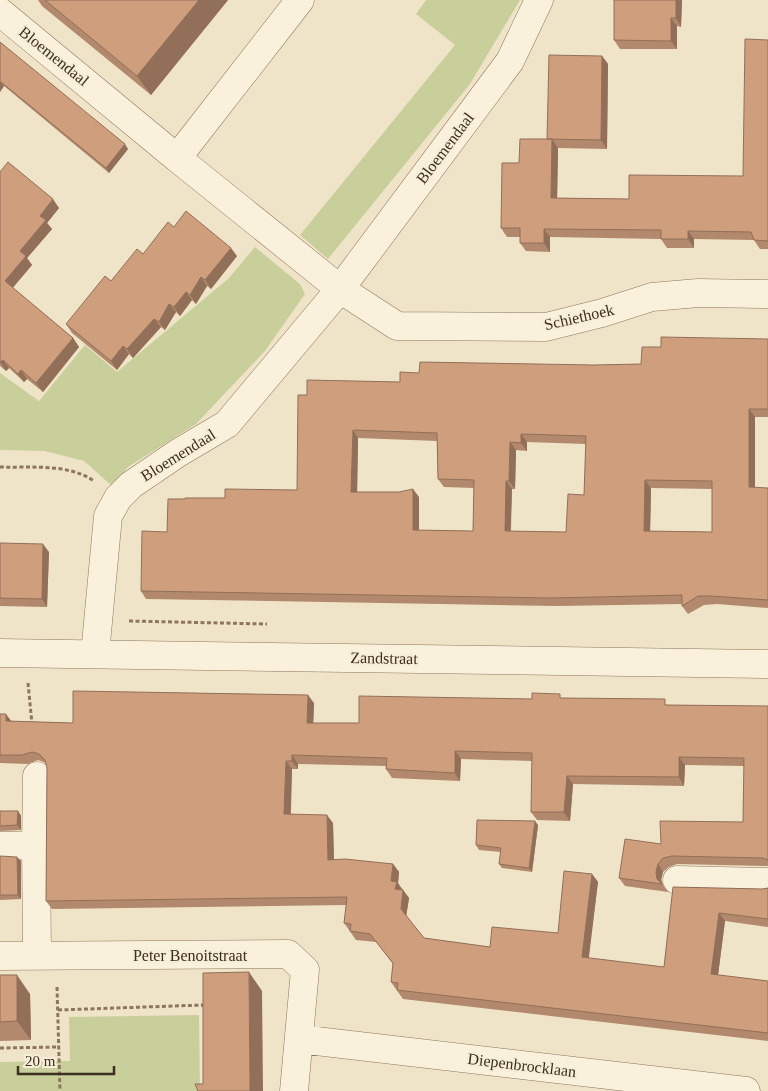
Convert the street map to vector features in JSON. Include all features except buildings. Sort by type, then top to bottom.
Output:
[{"type":"street","points":[[177,158],[300,0]]},
{"type":"street","name":"Bloemendaal","points":[[95,654],[108,516],[118,498],[131,485],[178,453],[227,424],[340,289],[510,60],[539,0]]},
{"type":"street","name":"Bloemendaal","points":[[0,12],[340,289]]},
{"type":"street","name":"Schiethoek","points":[[340,289],[397,326],[546,327],[602,313],[652,297],[698,293],[768,294]]},
{"type":"street","name":"Zandstraat","points":[[0,653],[768,664]]},
{"type":"street","points":[[37,776],[36,845],[47,955]]},
{"type":"street","points":[[0,846],[36,845]]},
{"type":"street","points":[[677,880],[768,882]]},
{"type":"street","name":"Peter Benoitstraat","points":[[0,956],[288,954],[305,970],[299,1039]]},
{"type":"street","points":[[294,1091],[299,1039]]},
{"type":"street","name":"Diepenbrocklaan","points":[[299,1039],[746,1091]]},
{"type":"path","points":[[0,467],[62,470],[83,474],[118,498]]},
{"type":"path","points":[[28,682],[33,729]]},
{"type":"path","points":[[47,955],[58,1010],[60,1091]]},
{"type":"path","points":[[58,1010],[204,1005],[204,1015]]},
{"type":"path","points":[[0,1048],[59,1047]]},
{"type":"green space","points":[[426,0],[520,0],[470,84],[328,259],[300,235],[455,45],[416,14]]},
{"type":"green space","points":[[255,247],[300,284],[305,294],[265,351],[196,424],[128,467],[112,486],[84,461],[45,451],[0,450],[0,373],[39,401],[85,345],[117,372],[229,278]]},
{"type":"green space","points":[[199,1015],[200,1091],[0,1091],[0,1062],[70,1061],[69,1017]]}]
